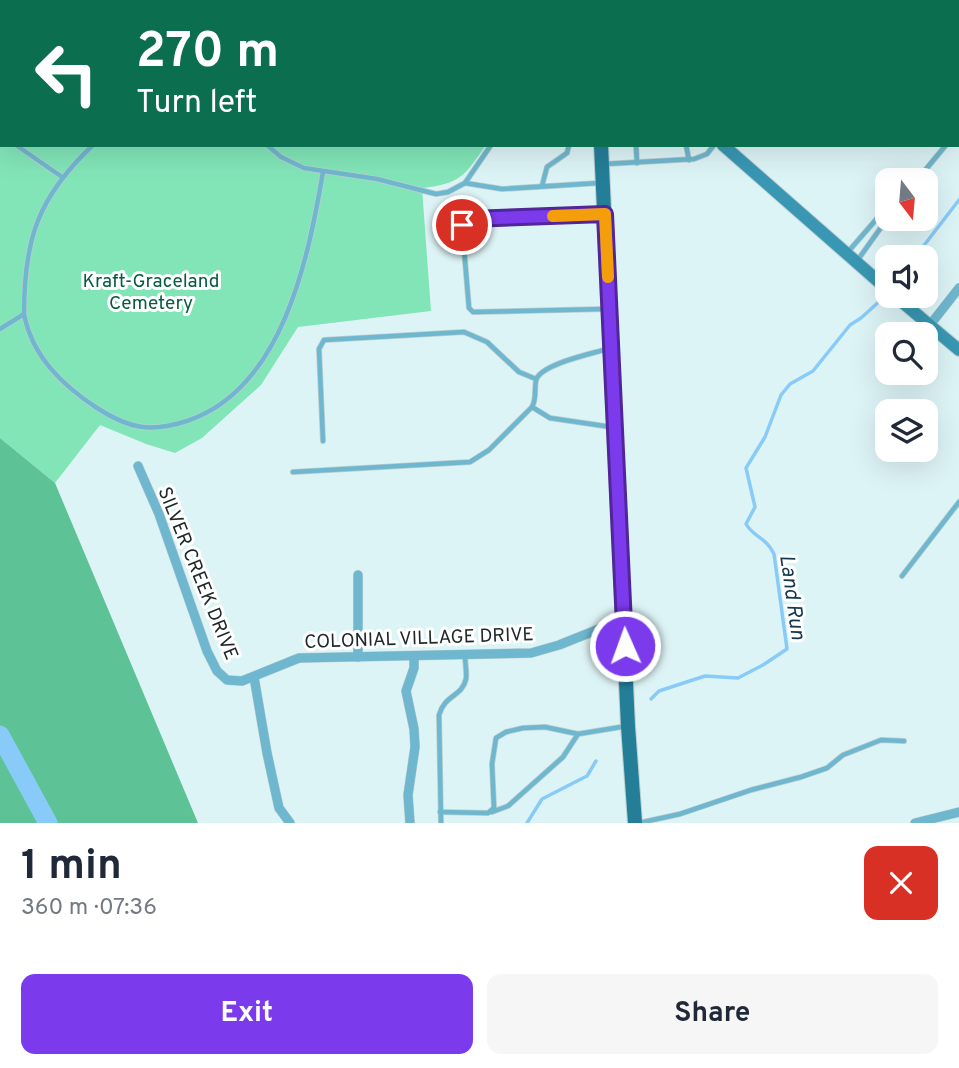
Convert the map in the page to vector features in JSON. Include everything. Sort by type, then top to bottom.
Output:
[{"type":"main road","points":[[601,147],[628,726],[636,823]]},
{"type":"street","points":[[725,147],[875,279]]},
{"type":"street","points":[[932,322],[959,288]]},
{"type":"street","points":[[909,308],[926,322]]},
{"type":"street","points":[[938,332],[959,350]]},
{"type":"street","name":"SILVER CREEK DRIVE","points":[[138,466],[159,514],[213,665],[227,680],[242,681],[254,677],[279,808],[290,823]]},
{"type":"street","points":[[358,575],[358,657]]},
{"type":"street","name":"COLONIAL VILLAGE DRIVE","points":[[254,677],[299,658],[465,656],[541,651],[624,619]]},
{"type":"street","points":[[410,823],[408,795],[415,747],[406,691],[414,668],[414,656]]},
{"type":"street","points":[[915,823],[959,812]]},
{"type":"lane","points":[[19,147],[62,177]]},
{"type":"lane","points":[[91,147],[62,177],[44,204],[26,266],[24,314],[33,343],[46,365],[89,403],[110,416],[134,426],[151,429],[168,427],[209,411],[232,395],[252,374],[272,344],[301,276],[312,239],[323,172]]},
{"type":"lane","points":[[270,147],[288,161],[304,168],[377,179],[436,194],[448,192],[465,183],[490,147]]},
{"type":"lane","points":[[542,186],[547,167],[567,153],[568,147]]},
{"type":"lane","points":[[636,147],[637,163]]},
{"type":"lane","points":[[686,147],[689,160]]},
{"type":"lane","points":[[602,164],[689,160],[701,157],[712,147]]},
{"type":"lane","points":[[927,168],[944,147]]},
{"type":"lane","points":[[465,183],[502,189],[603,182]]},
{"type":"lane","points":[[605,214],[470,219],[462,225],[469,308],[473,312],[609,309]]},
{"type":"lane","points":[[851,258],[875,223]]},
{"type":"lane","points":[[851,258],[876,231]]},
{"type":"lane","points":[[0,329],[24,314]]},
{"type":"lane","points":[[323,441],[319,349],[324,340],[464,332],[487,342],[519,372],[537,379]]},
{"type":"lane","points":[[293,472],[470,462],[489,450],[532,407],[537,379],[541,373],[556,365],[611,348]]},
{"type":"lane","points":[[532,407],[550,418],[615,428]]},
{"type":"lane","points":[[902,576],[959,502]]},
{"type":"lane","points":[[441,823],[439,715],[442,705],[462,688],[466,679],[465,656]]},
{"type":"lane","points":[[488,813],[494,808],[492,764],[496,738],[506,732],[523,728],[545,727],[578,734],[628,726]]},
{"type":"lane","points":[[440,812],[488,813],[508,806],[563,757],[578,734]]},
{"type":"lane","points":[[636,823],[680,814],[751,790],[801,777],[827,768],[843,755],[881,740],[904,741]]},
{"type":"green space","name":"Kraft-Graceland Cemetery","points":[[0,147],[485,147],[467,171],[454,181],[422,188],[431,311],[298,327],[261,385],[202,438],[175,453],[100,425],[55,483],[0,438]]},
{"type":"green space","points":[[0,438],[55,483],[198,823],[0,823]]},
{"type":"waterway","name":"Land Run","points":[[924,245],[959,200]]},
{"type":"waterway","name":"Land Run","points":[[651,699],[659,691],[705,676],[738,678],[787,649],[774,554],[746,524],[755,507],[746,468],[765,437],[781,395],[790,384],[813,371],[850,325],[875,305]]},
{"type":"waterway","points":[[0,735],[48,823]]},
{"type":"waterway","name":"Land Run","points":[[527,823],[542,799],[587,776],[596,761]]},
{"type":"slow traffic","points":[[553,216],[605,214],[608,277]]},
{"type":"route","points":[[462,225],[470,219],[605,214],[625,646]]}]
